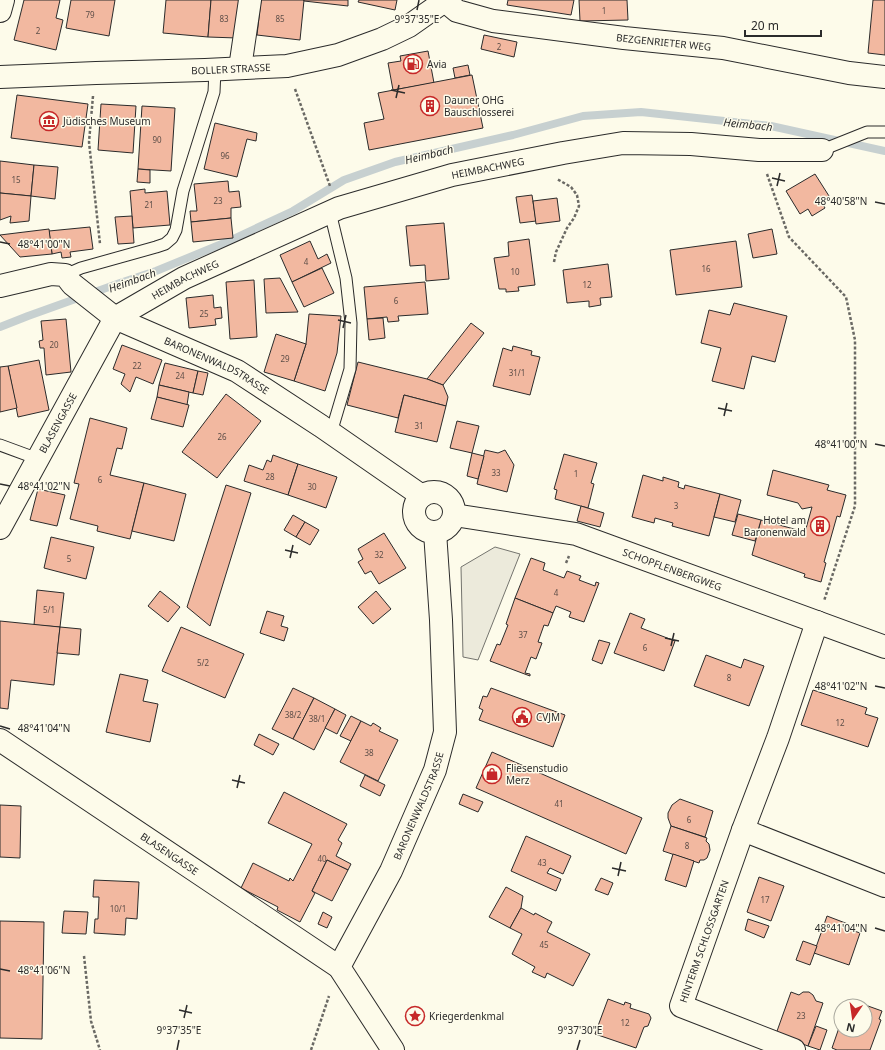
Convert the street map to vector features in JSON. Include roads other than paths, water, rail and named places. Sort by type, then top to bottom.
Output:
[{"type":"street","points":[[0,12],[3,0]]},
{"type":"street","points":[[240,68],[250,0]]},
{"type":"street","name":"BOLLER STRASSE","points":[[0,77],[215,70],[287,66],[318,60],[360,48],[409,26],[445,0]]},
{"type":"street","name":"BEZGENRIETER WEG","points":[[445,0],[457,11],[492,21],[624,38],[723,48],[849,73],[885,77]]},
{"type":"street","name":"HEIMBACHWEG","points":[[111,315],[184,278],[330,212],[452,175],[623,143],[691,144],[759,150],[822,150]]},
{"type":"street","points":[[0,286],[51,274],[68,280]]},
{"type":"street","name":"BARONENWALDSTRASSE","points":[[68,280],[111,315],[237,371],[422,496]]},
{"type":"street","name":"BLASENGASSE","points":[[0,528],[38,458],[111,315]]},
{"type":"street","points":[[434,492],[446,497],[451,502],[454,508],[454,515],[452,522],[448,527],[442,531],[429,532],[423,529],[415,519],[414,513],[415,507],[422,496],[434,492]]},
{"type":"street","name":"SCHOPFLENBERGWEG","points":[[454,515],[576,534],[885,648]]},
{"type":"street","name":"BARONENWALDSTRASSE","points":[[339,967],[391,870],[435,770],[445,732],[441,620],[435,532]]},
{"type":"street","name":"HINTERM SCHLOSSGARTEN","points":[[794,1050],[682,1006],[743,830],[778,738],[817,622]]},
{"type":"street","name":"BLASENGASSE","points":[[0,740],[339,967]]},
{"type":"street","points":[[743,830],[885,886]]},
{"type":"street","points":[[339,967],[393,1050]]},
{"type":"lane","points":[[68,280],[81,268],[156,247],[165,244],[172,238],[176,230],[183,191],[214,92],[215,70]]},
{"type":"lane","name":"HEIMBACHWEG","points":[[822,150],[867,132],[885,132]]},
{"type":"lane","points":[[330,212],[346,278],[351,323],[350,369],[330,433]]},
{"type":"lane","points":[[0,445],[38,458]]},
{"type":"waterway","name":"Heimbach","points":[[0,327],[156,271],[229,241],[293,211],[344,180],[395,162],[513,135],[583,116],[641,112],[771,126],[885,151]]},
{"type":"place","name":"Avia","points":[[413,64]]},
{"type":"place","name":"Dauner OHG Bauschlosserei","points":[[430,106]]},
{"type":"place","name":"Jüdisches Museum","points":[[49,121]]},
{"type":"place","name":"Hotel am Baronenwald","points":[[820,526]]},
{"type":"place","name":"CVJM","points":[[522,717]]},
{"type":"place","name":"Fliesenstudio Merz","points":[[492,774]]},
{"type":"place","name":"Kriegerdenkmal","points":[[415,1016]]}]
